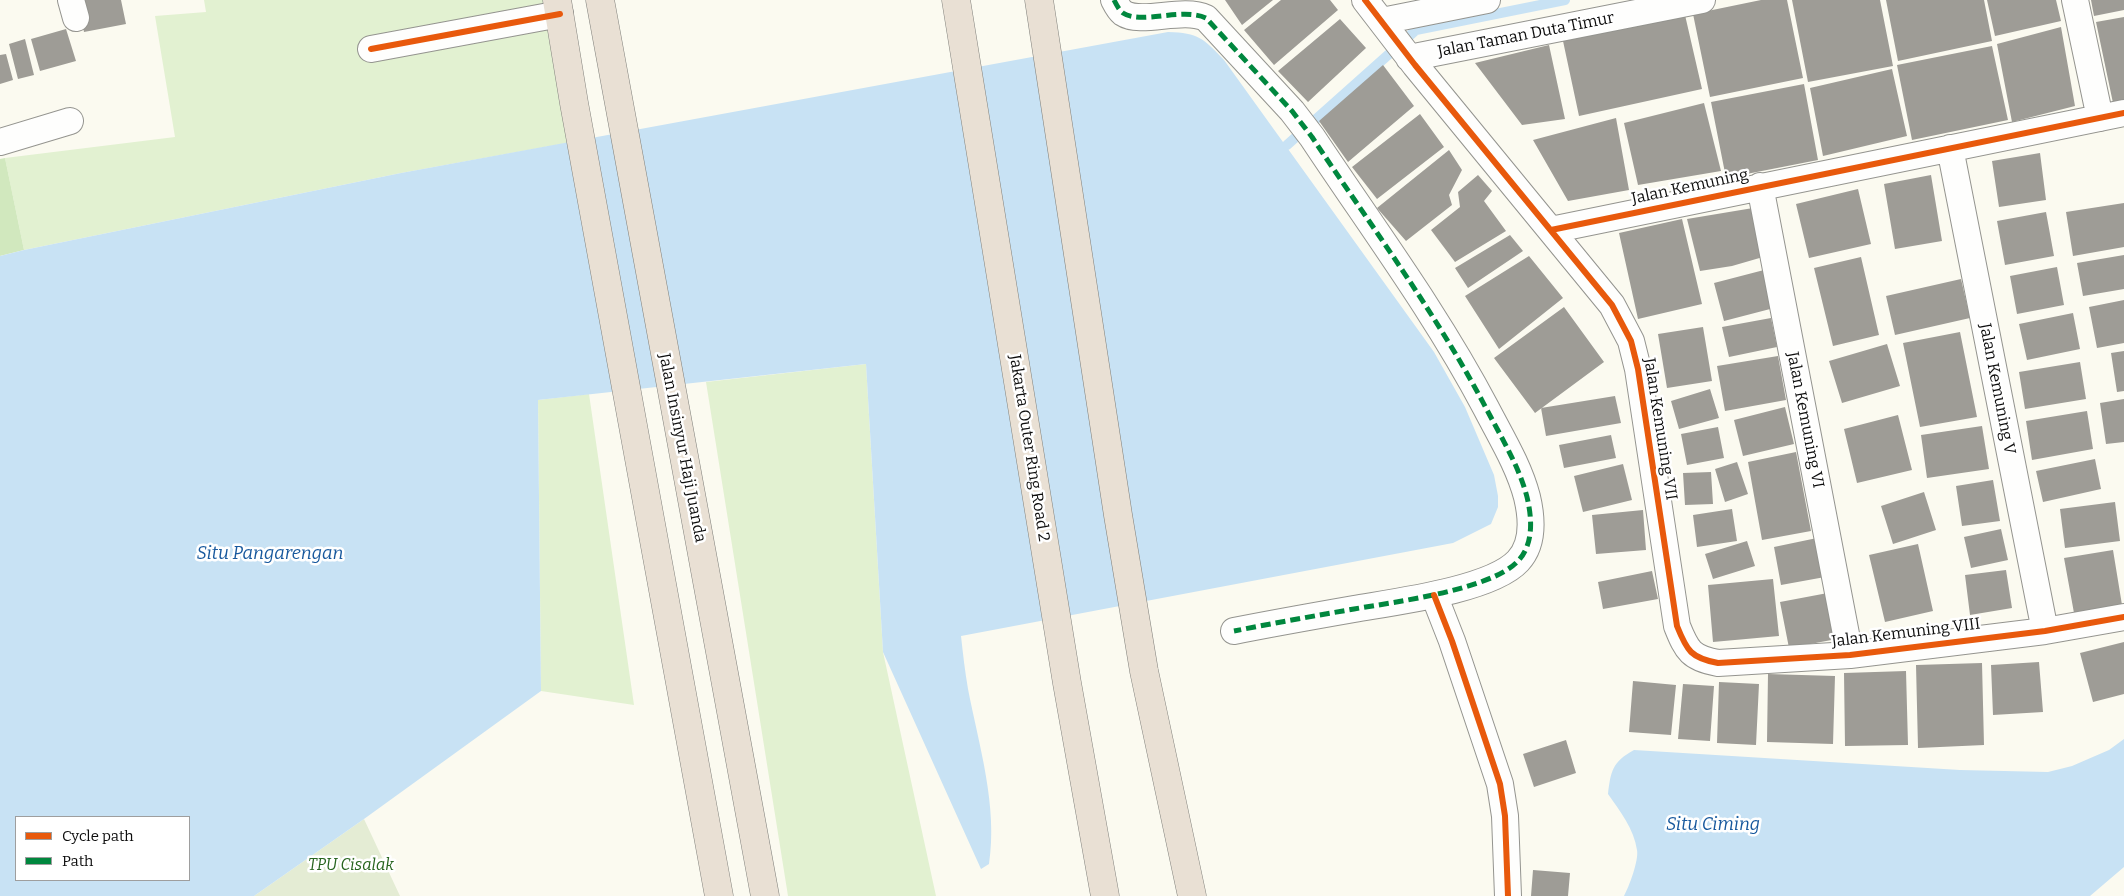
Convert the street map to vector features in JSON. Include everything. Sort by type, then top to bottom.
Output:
[{"type":"highway","name":"Jalan Insinyur Haji Juanda","points":[[600,0],[765,896]]},
{"type":"highway","name":"Jakarta Outer Ring Road 2","points":[[956,0],[1068,683],[1105,896]]},
{"type":"highway","points":[[1039,0],[1118,514],[1144,670],[1192,896]]},
{"type":"highway","points":[[559,7],[574,103],[719,896]]},
{"type":"street","points":[[1114,0],[1124,13],[1131,16],[1142,17],[1196,13],[1209,20],[1312,136],[1462,363],[1512,457],[1527,498],[1530,534],[1528,548],[1517,562],[1499,574],[1434,595],[1234,630]]},
{"type":"street","points":[[1365,0],[1551,230]]},
{"type":"street","points":[[1396,40],[1487,0]]},
{"type":"street","name":"Jalan Taman Duta Timur","points":[[1396,40],[1702,0]]},
{"type":"street","points":[[2075,0],[2112,115]]},
{"type":"street","points":[[371,49],[559,7]]},
{"type":"street","name":"Jalan Kemuning","points":[[1551,230],[2112,115]]},
{"type":"street","points":[[0,142],[70,121]]},
{"type":"street","name":"Jalan Kemuning V","points":[[1950,148],[2045,631]]},
{"type":"street","name":"Jalan Kemuning VI","points":[[1760,186],[1850,655]]},
{"type":"street","name":"Jalan Kemuning VII","points":[[1551,230],[1612,304],[1631,341],[1638,369],[1677,626],[1684,644],[1692,654]]},
{"type":"street","points":[[1434,595],[1452,641],[1500,784],[1505,816],[1508,896]]},
{"type":"street","name":"Jalan Kemuning VIII","points":[[1692,654],[1704,660],[1718,663],[1850,655],[2045,631],[2124,617]]},
{"type":"green space","points":[[204,0],[549,0],[567,143],[401,173],[24,250],[5,158],[175,137],[155,16],[206,12]]},
{"type":"green space","points":[[5,158],[24,250],[0,256],[0,159]]},
{"type":"green space","points":[[866,364],[883,652],[936,896],[788,896],[706,382]]},
{"type":"green space","points":[[589,394],[634,705],[541,691],[538,400]]},
{"type":"green space","name":"TPU Cisalak","points":[[364,819],[400,896],[254,896]]},
{"type":"water","name":"Situ Pangarengan","points":[[1168,32],[1194,35],[1211,46],[1224,60],[1434,352],[1465,407],[1494,475],[1498,507],[1491,524],[1453,543],[961,636],[968,689],[986,776],[991,820],[989,864],[981,869],[883,652],[866,364],[538,400],[541,691],[254,896],[0,896],[0,256],[401,173]]},
{"type":"water","name":"Situ Ciming","points":[[2124,739],[2124,867],[2090,896],[1624,896],[1635,867],[1637,850],[1630,828],[1608,794],[1614,768],[1621,759],[1634,750],[1960,770],[2048,772],[2072,766],[2109,750]]},
{"type":"building","points":[[77,0],[121,0],[126,24],[84,32]]},
{"type":"building","points":[[1225,0],[1273,0],[1242,25]]},
{"type":"building","points":[[1281,0],[1330,0],[1338,10],[1274,65],[1244,30]]},
{"type":"building","points":[[1761,0],[1787,0],[1803,78],[1710,97],[1693,14]]},
{"type":"building","points":[[1792,0],[1880,0],[1893,66],[1808,82]]},
{"type":"building","points":[[1886,0],[1984,0],[1992,41],[1898,61]]},
{"type":"building","points":[[1987,0],[2056,0],[2061,21],[1995,36]]},
{"type":"building","points":[[2091,0],[2124,0],[2124,10],[2094,16]]},
{"type":"building","points":[[1685,15],[1702,89],[1579,116],[1563,41]]},
{"type":"building","points":[[2124,17],[2124,100],[2113,103],[2096,22]]},
{"type":"building","points":[[1340,19],[1366,48],[1308,102],[1278,71]]},
{"type":"building","points":[[2061,27],[2075,106],[2012,122],[1997,44]]},
{"type":"building","points":[[66,29],[76,61],[40,71],[31,39]]},
{"type":"building","points":[[25,39],[34,75],[18,79],[9,44]]},
{"type":"building","points":[[1549,45],[1565,119],[1522,125],[1475,63]]},
{"type":"building","points":[[1992,46],[2008,120],[1912,140],[1897,65]]},
{"type":"building","points":[[6,54],[13,80],[0,84],[0,55]]},
{"type":"building","points":[[1383,65],[1414,106],[1348,162],[1319,121]]},
{"type":"building","points":[[1892,69],[1907,136],[1823,156],[1810,88]]},
{"type":"building","points":[[1804,84],[1818,160],[1726,178],[1711,102]]},
{"type":"building","points":[[1704,103],[1721,171],[1638,185],[1624,123]]},
{"type":"building","points":[[1420,114],[1444,147],[1377,199],[1352,167]]},
{"type":"building","points":[[1616,118],[1629,190],[1568,201],[1533,140]]},
{"type":"building","points":[[1449,150],[1462,170],[1449,195],[1452,205],[1406,241],[1377,208]]},
{"type":"building","points":[[2040,153],[2046,200],[1999,207],[1992,161]]},
{"type":"building","points":[[1478,175],[1492,191],[1484,201],[1506,231],[1455,262],[1431,230],[1460,207],[1458,192]]},
{"type":"building","points":[[1931,175],[1942,241],[1895,249],[1884,184]]},
{"type":"building","points":[[1858,189],[1871,244],[1809,258],[1796,204]]},
{"type":"building","points":[[2124,203],[2124,247],[2073,256],[2066,212]]},
{"type":"building","points":[[1753,208],[1763,257],[1732,266],[1700,271],[1687,219]]},
{"type":"building","points":[[2046,212],[2054,256],[2005,265],[1997,221]]},
{"type":"building","points":[[1682,219],[1702,304],[1638,319],[1619,233]]},
{"type":"building","points":[[1510,235],[1523,251],[1468,288],[1455,268]]},
{"type":"building","points":[[2124,255],[2124,289],[2083,296],[2077,263]]},
{"type":"building","points":[[1529,256],[1563,298],[1499,349],[1465,296]]},
{"type":"building","points":[[1861,257],[1879,335],[1833,346],[1814,268]]},
{"type":"building","points":[[2057,267],[2064,305],[2017,314],[2010,276]]},
{"type":"building","points":[[1764,270],[1774,308],[1724,321],[1714,283]]},
{"type":"building","points":[[1961,279],[1970,318],[1895,335],[1886,296]]},
{"type":"building","points":[[2124,300],[2124,343],[2097,348],[2089,307]]},
{"type":"building","points":[[1564,307],[1604,362],[1535,413],[1494,358]]},
{"type":"building","points":[[2073,313],[2080,349],[2027,360],[2019,324]]},
{"type":"building","points":[[1771,318],[1777,347],[1729,357],[1722,327]]},
{"type":"building","points":[[1703,327],[1712,381],[1667,388],[1658,334]]},
{"type":"building","points":[[1960,332],[1977,417],[1920,427],[1903,343]]},
{"type":"building","points":[[1887,344],[1900,386],[1842,403],[1829,361]]},
{"type":"building","points":[[2124,351],[2124,391],[2117,392],[2111,353]]},
{"type":"building","points":[[1778,356],[1786,400],[1725,411],[1717,366]]},
{"type":"building","points":[[2080,362],[2086,399],[2025,409],[2019,372]]},
{"type":"building","points":[[1710,389],[1719,418],[1679,429],[1671,401]]},
{"type":"building","points":[[1615,396],[1621,423],[1546,436],[1541,408]]},
{"type":"building","points":[[2124,399],[2124,442],[2106,444],[2100,403]]},
{"type":"building","points":[[1785,407],[1794,444],[1743,456],[1734,420]]},
{"type":"building","points":[[2087,411],[2093,449],[2032,460],[2026,421]]},
{"type":"building","points":[[1898,415],[1912,470],[1857,483],[1844,429]]},
{"type":"building","points":[[1982,426],[1989,469],[1927,478],[1921,435]]},
{"type":"building","points":[[1718,427],[1724,458],[1687,465],[1681,434]]},
{"type":"building","points":[[1611,435],[1616,458],[1564,468],[1559,445]]},
{"type":"building","points":[[1796,452],[1811,531],[1762,540],[1748,462]]},
{"type":"building","points":[[2095,459],[2101,489],[2043,502],[2036,471]]},
{"type":"building","points":[[1737,462],[1748,494],[1725,502],[1715,469]]},
{"type":"building","points":[[1623,464],[1632,500],[1583,512],[1574,476]]},
{"type":"building","points":[[1711,472],[1713,504],[1685,505],[1683,473]]},
{"type":"building","points":[[1993,480],[2000,521],[1962,526],[1956,486]]},
{"type":"building","points":[[1924,492],[1936,530],[1893,544],[1881,506]]},
{"type":"building","points":[[2115,502],[2120,541],[2065,548],[2060,509]]},
{"type":"building","points":[[1732,509],[1737,541],[1697,547],[1693,515]]},
{"type":"building","points":[[1643,510],[1646,550],[1596,554],[1592,515]]},
{"type":"building","points":[[2001,529],[2008,560],[1971,568],[1964,537]]},
{"type":"building","points":[[1817,538],[1825,577],[1781,585],[1774,547]]},
{"type":"building","points":[[1747,541],[1755,566],[1713,579],[1705,554]]},
{"type":"building","points":[[1918,544],[1933,611],[1885,622],[1869,555]]},
{"type":"building","points":[[2113,550],[2122,605],[2074,613],[2064,558]]},
{"type":"building","points":[[2006,570],[2012,608],[1970,615],[1965,575]]},
{"type":"building","points":[[1652,571],[1658,599],[1603,609],[1598,582]]},
{"type":"building","points":[[1773,579],[1779,636],[1713,642],[1708,585]]},
{"type":"building","points":[[1833,592],[1842,638],[1789,648],[1780,602]]},
{"type":"building","points":[[2124,642],[2124,694],[2093,702],[2080,653]]},
{"type":"building","points":[[2039,662],[2043,712],[1993,715],[1991,665]]},
{"type":"building","points":[[1982,663],[1984,745],[1918,748],[1916,665]]},
{"type":"building","points":[[1906,671],[1908,745],[1845,746],[1844,673]]},
{"type":"building","points":[[1768,674],[1835,676],[1833,744],[1767,742]]},
{"type":"building","points":[[1633,681],[1676,685],[1671,735],[1629,732]]},
{"type":"building","points":[[1719,682],[1759,684],[1756,745],[1717,743]]},
{"type":"building","points":[[1683,684],[1714,686],[1710,741],[1678,739]]},
{"type":"building","points":[[1566,740],[1576,773],[1534,787],[1523,754]]},
{"type":"building","points":[[1533,870],[1570,873],[1568,896],[1531,896]]},
{"type":"waterway","points":[[1287,145],[1416,30],[1565,0]]},
{"type":"marked path","points":[[1114,0],[1123,13],[1131,16],[1151,17],[1185,14],[1206,18],[1292,111],[1312,137],[1380,237],[1446,338],[1509,452],[1524,485],[1529,505],[1531,522],[1527,547],[1518,561],[1505,571],[1487,580],[1441,593],[1234,631]]},
{"type":"cycle path","points":[[1365,0],[1415,65],[1612,305],[1631,341],[1638,369],[1677,626],[1691,652],[1702,659],[1718,663],[1850,655],[2045,631],[2124,617]]},
{"type":"cycle path","points":[[371,49],[560,14]]},
{"type":"cycle path","points":[[1551,230],[2124,113]]},
{"type":"cycle path","points":[[1434,595],[1452,641],[1500,784],[1505,816],[1508,896]]}]
